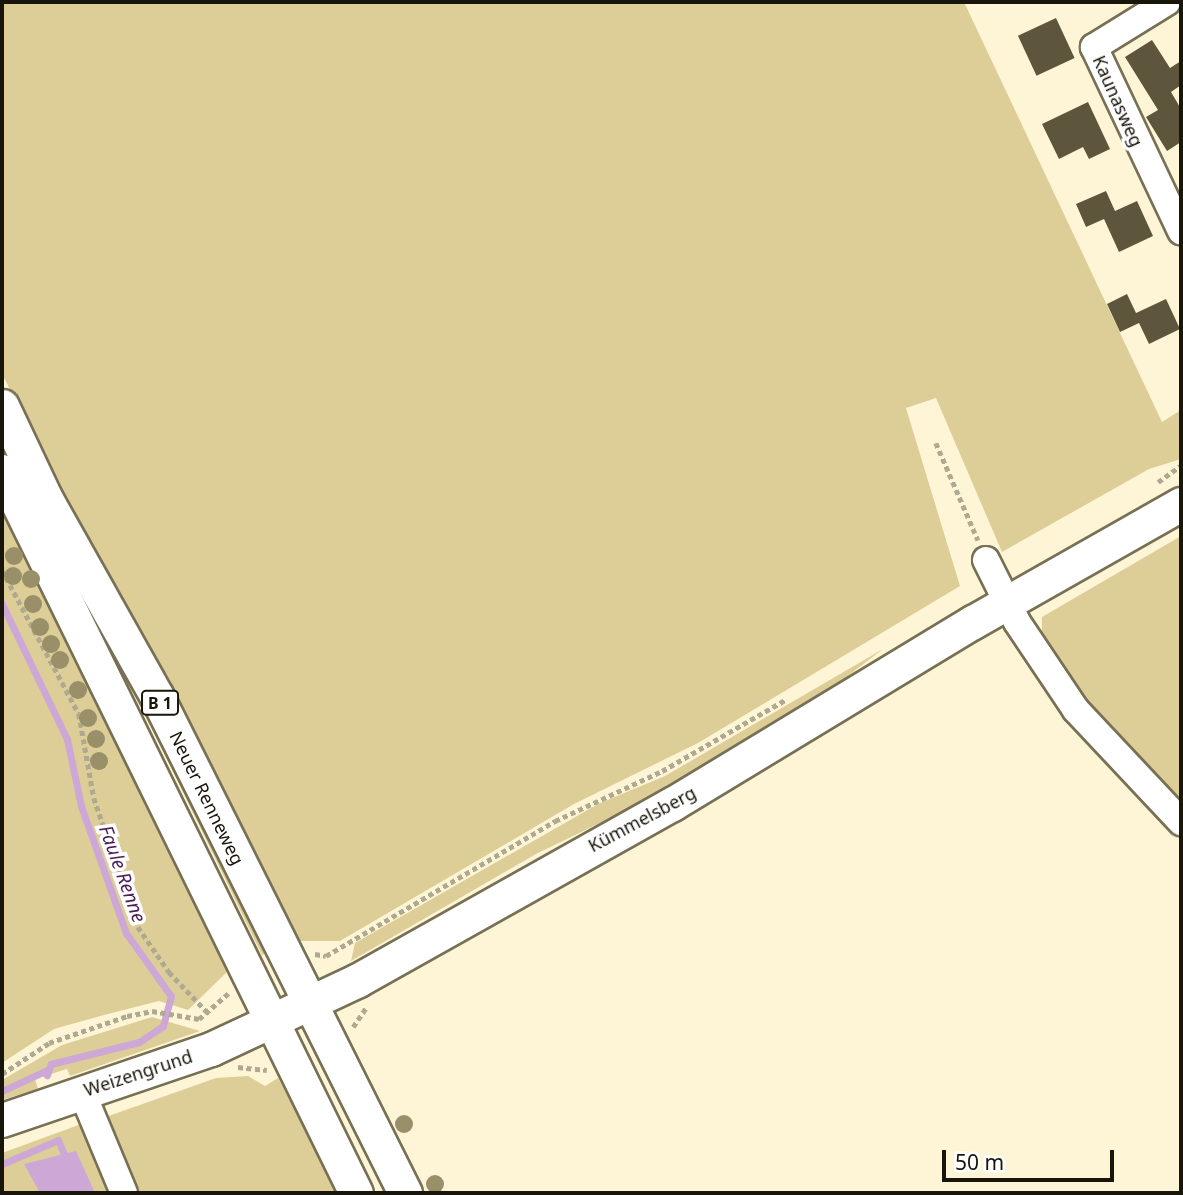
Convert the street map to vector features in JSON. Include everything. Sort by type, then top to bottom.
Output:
[{"type":"main road","name":"Neuer Renneweg","points":[[2,406],[46,499],[156,695],[405,1193]]},
{"type":"main road","name":"B 1","points":[[2,471],[356,1193]]},
{"type":"main road","name":"Kümmelsberg","points":[[272,1022],[310,1004],[672,804],[1006,603],[1181,504]]},
{"type":"main road","name":"Weizengrund","points":[[2,1120],[211,1049],[272,1022]]},
{"type":"street","name":"Kaunasweg","points":[[1167,2],[1094,47],[1181,231]]},
{"type":"street","points":[[986,560],[1006,603],[1076,710],[1181,822]]},
{"type":"street","points":[[82,1092],[124,1193]]},
{"type":"path","points":[[936,443],[986,560]]},
{"type":"path","points":[[2,570],[79,713],[94,798],[138,927],[169,972],[209,1014],[235,986]]},
{"type":"path","name":"Kümmelsberg","points":[[305,952],[326,956],[555,821],[662,771],[793,696]]},
{"type":"path","name":"Weizengrund","points":[[2,1074],[55,1041],[158,1012],[178,1018],[209,1014]]},
{"type":"shaded area","points":[[2,2],[964,2],[1162,422],[1181,410],[1181,459],[1149,469],[1002,552],[936,398],[906,408],[960,586],[698,743],[574,804],[340,941],[294,941],[2,374]]},
{"type":"shaded area","points":[[2,434],[135,682],[267,953],[262,955],[132,687],[42,528],[2,446]]},
{"type":"shaded area","points":[[2,503],[228,971],[188,1010],[159,1001],[54,1029],[2,1063]]},
{"type":"shaded area","points":[[1181,536],[1181,805],[1128,753],[1065,677],[1042,638],[1042,617]]},
{"type":"shaded area","points":[[883,649],[806,708],[672,788],[536,854],[351,961],[355,943],[598,804],[665,776]]},
{"type":"shaded area","points":[[152,1017],[200,1031],[70,1076],[67,1069],[35,1079],[38,1089],[2,1100],[2,1080],[62,1045]]},
{"type":"shaded area","points":[[248,1076],[265,1086],[278,1078],[340,1193],[131,1193],[103,1118],[216,1078]]},
{"type":"shaded area","points":[[84,1123],[114,1193],[2,1193],[2,1153]]},
{"type":"shaded area","points":[[76,1151],[95,1193],[40,1193],[24,1164]]},
{"type":"building","points":[[1056,18],[1075,58],[1037,76],[1018,36]]},
{"type":"building","points":[[1152,40],[1170,68],[1181,61],[1181,85],[1171,92],[1181,109],[1181,142],[1167,151],[1146,117],[1158,110],[1125,57]]},
{"type":"building","points":[[1088,102],[1110,149],[1089,159],[1083,147],[1059,159],[1042,124]]},
{"type":"building","points":[[1106,191],[1115,211],[1137,201],[1153,236],[1119,252],[1104,219],[1086,227],[1076,204]]},
{"type":"building","points":[[1127,294],[1136,313],[1166,299],[1180,329],[1149,344],[1139,323],[1120,332],[1107,304]]},
{"type":"waterway","name":"Faule Renne","points":[[2,604],[67,739],[81,806],[126,933],[171,996],[163,1026],[139,1042],[51,1064],[47,1075]]},
{"type":"waterway","points":[[2,1091],[47,1070]]},
{"type":"waterway","points":[[2,1164],[58,1140],[67,1161]]}]
